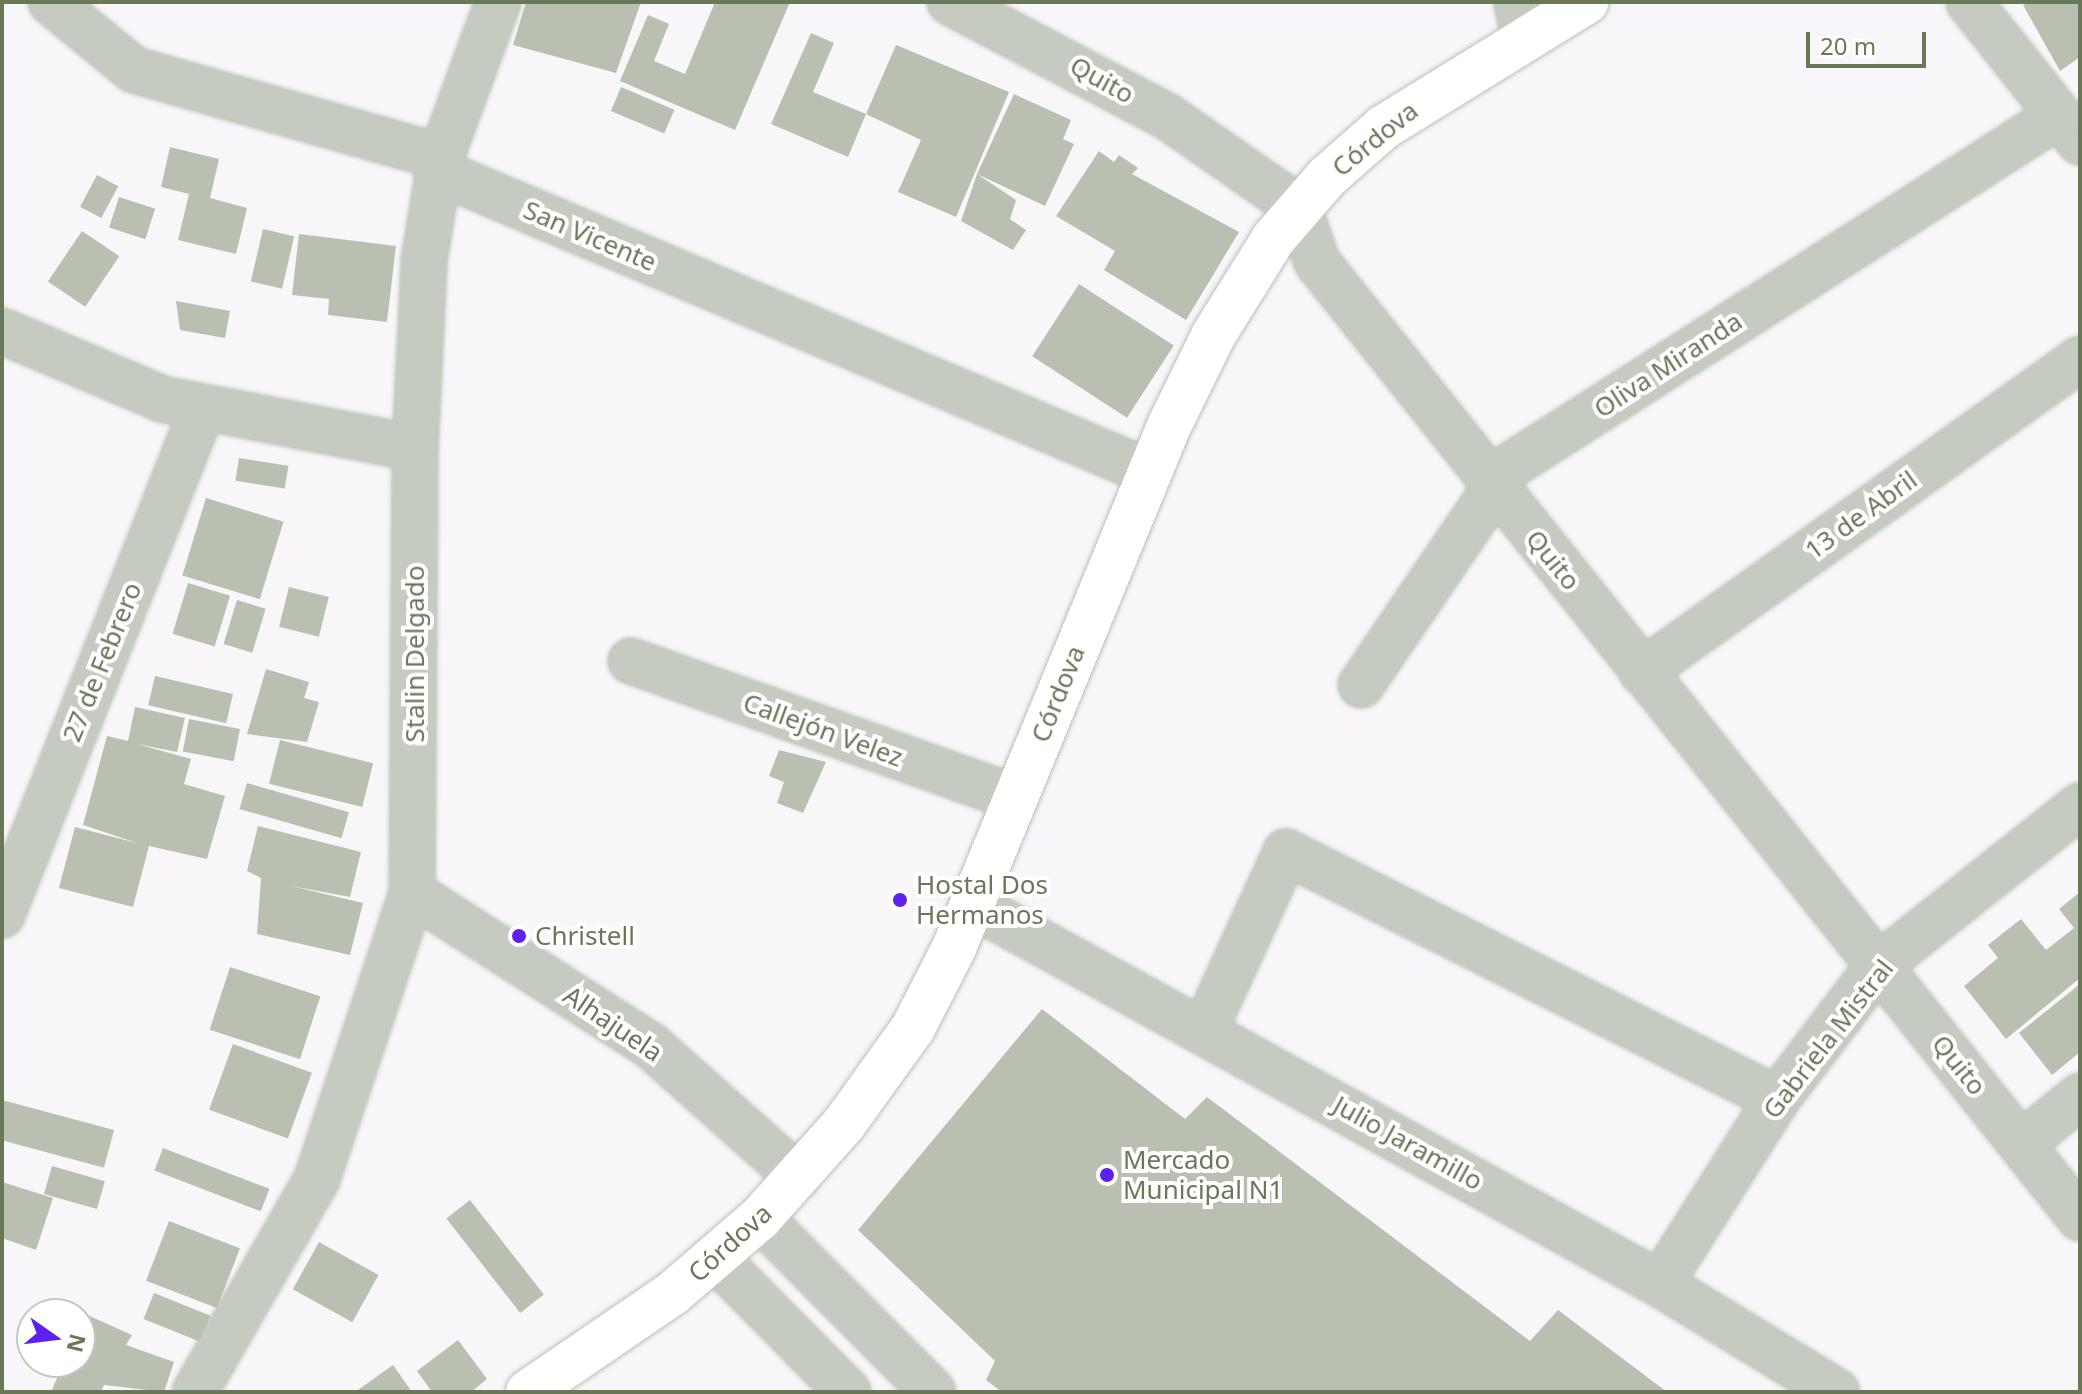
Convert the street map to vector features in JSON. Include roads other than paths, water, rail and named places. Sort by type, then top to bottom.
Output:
[{"type":"street","name":"San Vicente","points":[[51,2],[134,70],[439,164],[1149,472]]},
{"type":"street","name":"Stalin Delgado","points":[[195,1392],[258,1288],[317,1179],[412,893],[415,448],[424,261],[439,164],[498,2]]},
{"type":"street","name":"Quito","points":[[950,2],[1168,117],[1300,208],[1317,262],[2080,1218]]},
{"type":"street","name":"Córdova","points":[[528,1392],[716,1259],[760,1218],[798,1177],[913,1028],[973,905],[1149,472],[1213,336],[1300,208],[1384,127],[1521,20],[1586,2]]},
{"type":"street","points":[[1969,2],[2069,129]]},
{"type":"street","name":"Oliva Miranda","points":[[1361,685],[1492,484],[2069,129]]},
{"type":"street","points":[[2,331],[113,382],[202,410],[415,448]]},
{"type":"street","name":"13 de Abril","points":[[1642,672],[2080,359]]},
{"type":"street","name":"27 de Febrero","points":[[2,915],[202,410]]},
{"type":"street","name":"Callejón Velez","points":[[631,661],[1015,798]]},
{"type":"street","name":"Gabriela Mistral","points":[[1660,1284],[1777,1099],[1878,966],[2080,806]]},
{"type":"street","points":[[1205,1029],[1286,852],[1777,1099]]},
{"type":"street","name":"Alhajuela","points":[[412,893],[650,1045],[798,1177]]},
{"type":"street","name":"Julio Jaramillo","points":[[973,905],[1205,1029],[1660,1284],[1837,1392]]},
{"type":"street","points":[[2023,1143],[2080,1096]]},
{"type":"street","points":[[760,1218],[933,1392]]},
{"type":"street","points":[[716,1259],[848,1392]]},
{"type":"place","name":"Hostal Dos Hermanos","points":[[900,900]]},
{"type":"place","name":"Christell","points":[[519,936]]},
{"type":"place","name":"Mercado Municipal N1","points":[[1107,1175]]}]
